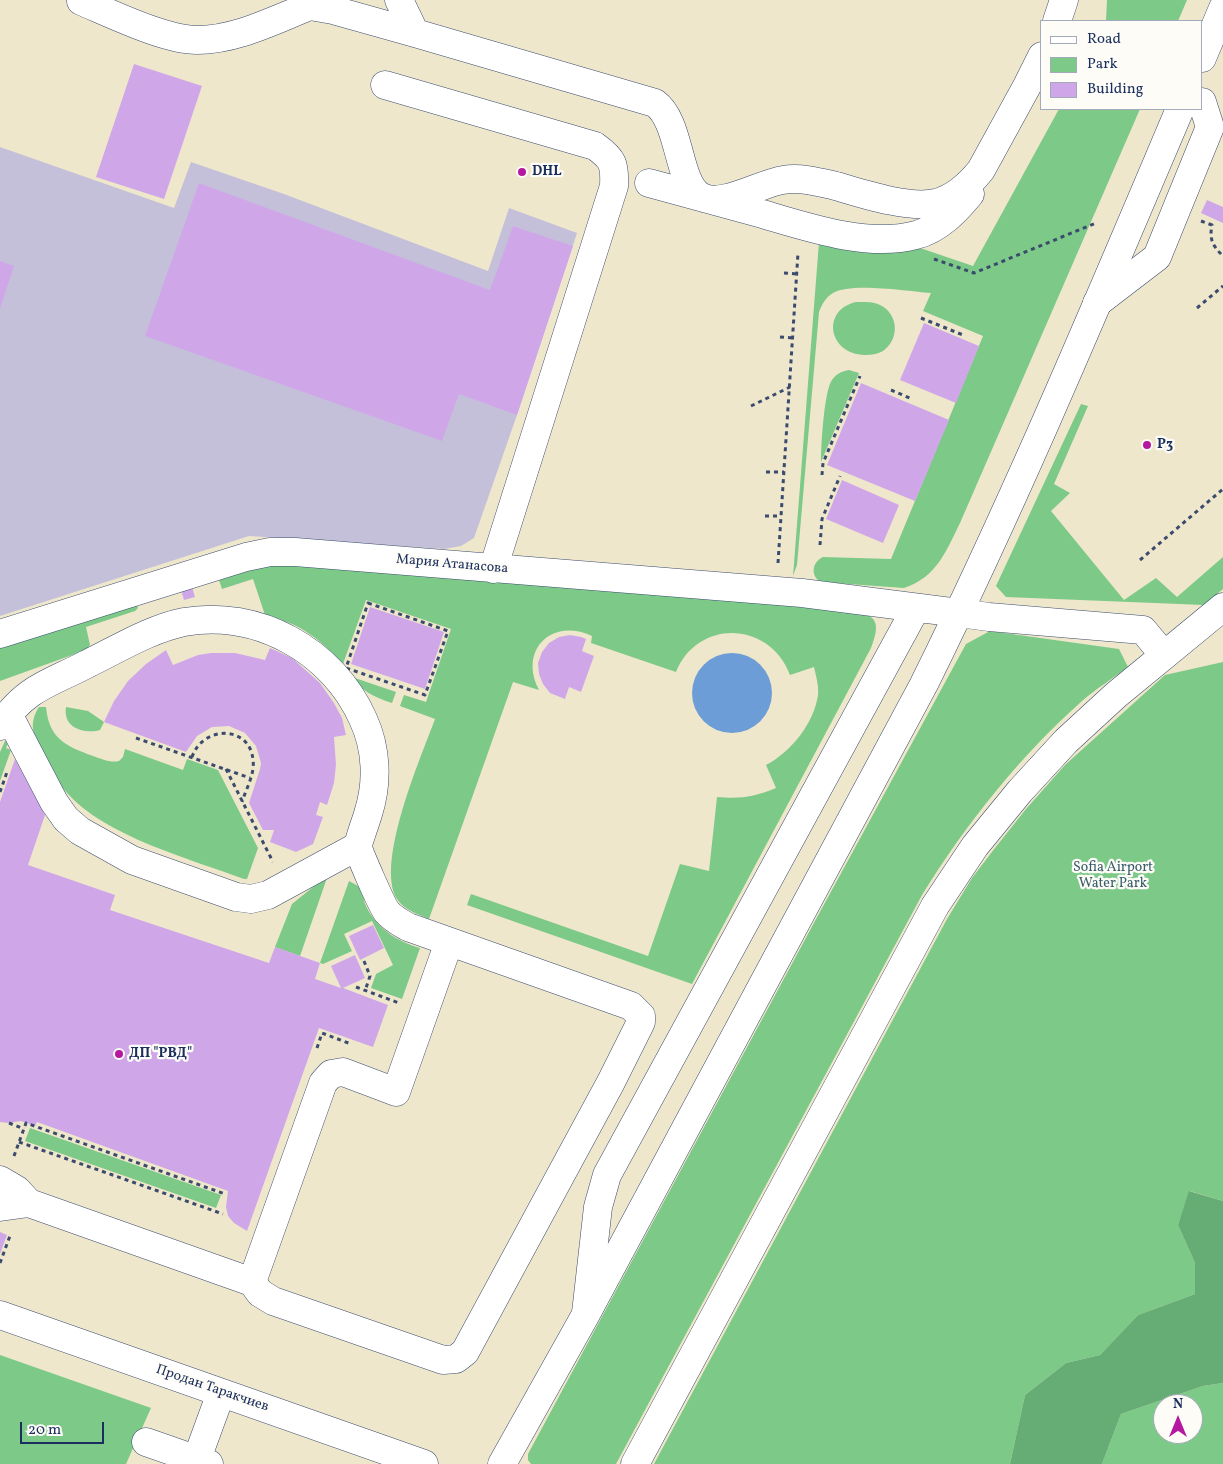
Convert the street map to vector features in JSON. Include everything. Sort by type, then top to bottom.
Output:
[{"type":"main road","points":[[82,0],[170,36],[197,40],[230,35],[257,27],[311,3],[655,103],[666,113],[690,184],[698,196],[820,230],[878,238],[898,238],[918,234],[932,228],[958,209],[970,193],[1040,60]]},
{"type":"main road","points":[[399,0],[415,33]]},
{"type":"main road","points":[[1057,20],[1064,0]]},
{"type":"main road","points":[[1203,56],[1223,8]]},
{"type":"main road","points":[[385,85],[595,146],[609,156],[615,169],[614,186],[493,569]]},
{"type":"main road","points":[[1097,303],[1157,257],[1210,127],[1203,105]]},
{"type":"main road","points":[[502,1464],[585,1316],[919,692],[959,613],[1067,374],[1180,110]]},
{"type":"main road","points":[[649,183],[705,198],[719,199],[775,181],[797,179],[821,182],[890,200],[929,204],[944,200],[962,190],[972,182],[981,170]]},
{"type":"main road","name":"Мария Атанасова","points":[[0,634],[246,557],[270,552],[295,552],[802,593],[999,618],[1143,630],[1164,655]]},
{"type":"main road","points":[[156,585],[170,626]]},
{"type":"main road","points":[[635,1464],[935,906],[975,846],[1020,791],[1066,741],[1116,695],[1223,607]]},
{"type":"main road","points":[[585,1316],[598,1207],[607,1175],[916,608]]},
{"type":"main road","points":[[0,1207],[29,1203],[252,1282],[260,1293],[273,1301],[443,1360],[456,1359],[465,1352],[611,1082],[641,1022],[641,1016],[631,1006],[408,928],[396,921],[387,912],[380,900],[358,846],[373,797],[375,783],[374,759],[364,719],[336,675],[302,646],[279,634],[239,622],[211,620],[170,626],[132,641],[49,681],[24,696],[4,720],[66,819],[80,831],[132,860],[236,897],[251,899],[268,895],[358,846]]},
{"type":"main road","points":[[252,1282],[323,1083],[331,1074],[343,1072],[396,1092],[449,942]]},
{"type":"main road","points":[[0,1180],[17,1190],[29,1203]]},
{"type":"main road","name":"Продан Таракчиев","points":[[0,1315],[424,1464]]},
{"type":"main road","points":[[146,1442],[200,1463],[221,1393]]},
{"type":"path","points":[[1194,218],[1212,225],[1211,242],[1223,256]]},
{"type":"path","points":[[928,256],[974,273],[1096,223]]},
{"type":"path","points":[[778,572],[799,248]]},
{"type":"path","points":[[784,273],[797,274]]},
{"type":"path","points":[[1197,308],[1223,286]]},
{"type":"path","points":[[921,318],[963,336]]},
{"type":"path","points":[[780,337],[793,338]]},
{"type":"path","points":[[822,475],[823,463],[860,376]]},
{"type":"path","points":[[751,406],[790,386]]},
{"type":"path","points":[[891,390],[912,399]]},
{"type":"path","points":[[766,472],[784,472]]},
{"type":"path","points":[[820,546],[822,519],[840,476]]},
{"type":"path","points":[[1140,560],[1223,489]]},
{"type":"path","points":[[765,516],[782,516]]},
{"type":"path","points":[[368,603],[448,631],[425,695],[346,668],[368,603]]},
{"type":"path","points":[[192,757],[198,745],[208,736],[221,733],[234,735],[245,742],[252,754],[253,767],[242,802]]},
{"type":"path","points":[[136,738],[250,778]]},
{"type":"path","points":[[225,768],[274,864]]},
{"type":"path","points":[[364,961],[370,976],[365,991]]},
{"type":"path","points":[[356,987],[405,1005]]},
{"type":"path","points":[[317,1048],[322,1034]]},
{"type":"path","points":[[9,1123],[24,1129]]},
{"type":"path","points":[[223,1214],[19,1142],[26,1123],[225,1194]]},
{"type":"path","points":[[0,1263],[11,1232]]},
{"type":"shaded area","points":[[0,147],[174,208],[191,162],[284,194],[488,271],[509,208],[577,233],[474,538],[461,546],[444,549],[249,536],[0,616]]},
{"type":"green space","points":[[1107,0],[1187,0],[1178,20],[1106,20]]},
{"type":"green space","points":[[1058,110],[1140,110],[960,523],[945,553],[933,570],[925,577],[904,588],[821,582],[815,576],[814,569],[816,562],[823,557],[891,559],[983,336],[923,311],[931,293],[880,288],[852,288],[833,293],[828,297],[819,312],[797,565],[793,576],[819,242],[923,249],[973,266]]},
{"type":"green space","points":[[856,302],[879,304],[888,310],[892,316],[895,328],[892,341],[883,351],[877,354],[853,353],[843,347],[837,340],[834,322],[837,314],[845,307]]},
{"type":"green space","points":[[849,370],[859,373],[821,462],[824,419],[829,386],[837,374]]},
{"type":"green space","points":[[1081,404],[1088,406],[1054,484],[1070,493],[1051,511],[1124,600],[1156,578],[1177,597],[1223,557],[1223,589],[1204,605],[1006,597],[996,586]]},
{"type":"green space","points":[[268,565],[294,565],[851,610],[872,618],[875,622],[876,633],[871,648],[692,984],[467,905],[471,894],[648,956],[680,864],[709,871],[717,797],[747,797],[776,788],[766,765],[792,745],[812,716],[818,695],[814,667],[790,675],[780,657],[767,644],[751,636],[734,633],[716,635],[700,642],[686,654],[676,672],[591,643],[592,636],[577,631],[564,631],[552,634],[536,650],[533,662],[534,675],[539,690],[513,682],[429,919],[407,909],[397,899],[392,882],[392,861],[402,810],[435,719],[400,706],[404,695],[426,702],[451,629],[366,600],[343,664],[308,633],[289,623],[265,615],[253,579],[222,589],[218,577]]},
{"type":"green space","points":[[136,603],[138,608],[135,611],[86,627],[90,645],[86,650],[0,681],[0,646]]},
{"type":"green space","points":[[990,631],[1119,649],[1128,667],[1082,701],[1015,768],[975,817],[922,895],[616,1464],[531,1464],[528,1460],[528,1454],[966,644]]},
{"type":"green space","name":"Sofia Airport Water Park","points":[[1223,662],[1223,1201],[1190,1191],[1178,1225],[1195,1263],[1195,1294],[1138,1315],[1100,1355],[1066,1363],[1025,1395],[1010,1464],[654,1464],[947,919],[972,878],[1026,809],[1065,765],[1165,675]]},
{"type":"green space","points":[[349,676],[396,692],[392,703],[369,693]]},
{"type":"green space","points":[[39,707],[46,707],[51,727],[60,740],[75,749],[100,758],[109,761],[119,761],[123,757],[125,749],[183,770],[187,759],[218,770],[258,848],[247,879],[150,845],[103,822],[83,808],[67,793],[57,780],[34,733],[34,720]]},
{"type":"green space","points":[[66,707],[88,711],[104,722],[100,730],[84,731],[74,727],[67,719]]},
{"type":"green space","points":[[5,741],[9,741],[6,748],[11,750],[0,781],[0,752]]},
{"type":"green space","points":[[328,875],[300,956],[275,947],[292,904]]},
{"type":"green space","points":[[349,881],[360,887],[366,906],[382,928],[403,942],[420,948],[402,999],[371,988],[376,974],[393,965],[372,921],[344,934],[352,951],[323,964],[320,963]]},
{"type":"green space","points":[[30,1128],[221,1195],[216,1208],[25,1141]]},
{"type":"green space","points":[[1189,1191],[1223,1201],[1223,1383],[1203,1386],[1180,1394],[1153,1394],[1153,1403],[1121,1414],[1102,1464],[1010,1464],[1025,1395],[1066,1363],[1100,1355],[1138,1315],[1195,1294],[1195,1263],[1178,1225]]},
{"type":"green space","points":[[0,1355],[151,1408],[126,1464],[0,1464]]},
{"type":"green space","points":[[1223,1383],[1223,1464],[1102,1464],[1121,1414],[1153,1403],[1153,1444],[1203,1444],[1203,1394],[1180,1394],[1203,1386]]},
{"type":"water","points":[[732,653],[747,656],[760,665],[769,678],[772,693],[769,708],[760,721],[747,730],[732,733],[717,730],[704,721],[695,708],[692,693],[695,678],[704,665],[717,656]]},
{"type":"building","points":[[134,64],[202,86],[164,199],[96,177]]},
{"type":"building","points":[[199,183],[490,290],[513,226],[573,246],[517,415],[459,394],[442,441],[145,336]]},
{"type":"building","points":[[1207,200],[1223,207],[1223,223],[1201,213]]},
{"type":"building","points":[[0,261],[14,266],[0,309]]},
{"type":"building","points":[[924,323],[979,346],[956,403],[900,380]]},
{"type":"building","points":[[861,383],[949,420],[915,501],[827,465]]},
{"type":"building","points":[[842,480],[899,505],[883,543],[826,519]]},
{"type":"building","points":[[192,587],[195,597],[184,600],[181,590]]},
{"type":"building","points":[[370,607],[444,632],[425,689],[351,664]]},
{"type":"building","points":[[570,635],[586,639],[582,651],[594,656],[581,692],[569,687],[565,699],[550,693],[543,684],[539,674],[538,663],[542,652],[549,643],[559,637]]},
{"type":"building","points":[[270,648],[292,658],[320,683],[342,718],[346,735],[334,737],[336,765],[334,783],[327,805],[320,802],[316,815],[323,817],[313,844],[296,852],[270,842],[274,830],[263,830],[249,803],[261,763],[256,746],[245,733],[229,726],[212,727],[197,736],[186,752],[104,722],[114,701],[128,681],[146,664],[166,650],[173,665],[198,655],[211,653],[235,653],[265,660]]},
{"type":"building","points":[[15,759],[45,815],[28,865],[115,895],[110,910],[269,963],[275,947],[320,963],[315,979],[341,988],[331,966],[355,955],[365,978],[343,988],[388,1005],[373,1047],[319,1028],[247,1231],[234,1223],[228,1216],[226,1207],[228,1191],[37,1122],[35,1126],[21,1121],[0,1122],[0,802]]},
{"type":"building","points":[[373,925],[384,948],[360,960],[349,936]]},
{"type":"building","points":[[0,1232],[7,1235],[0,1254]]},
{"type":"place","name":"DHL","points":[[522,172]]},
{"type":"place","name":"P3","points":[[1147,445]]},
{"type":"place","name":"ДП \"РВД\"","points":[[119,1054]]}]
